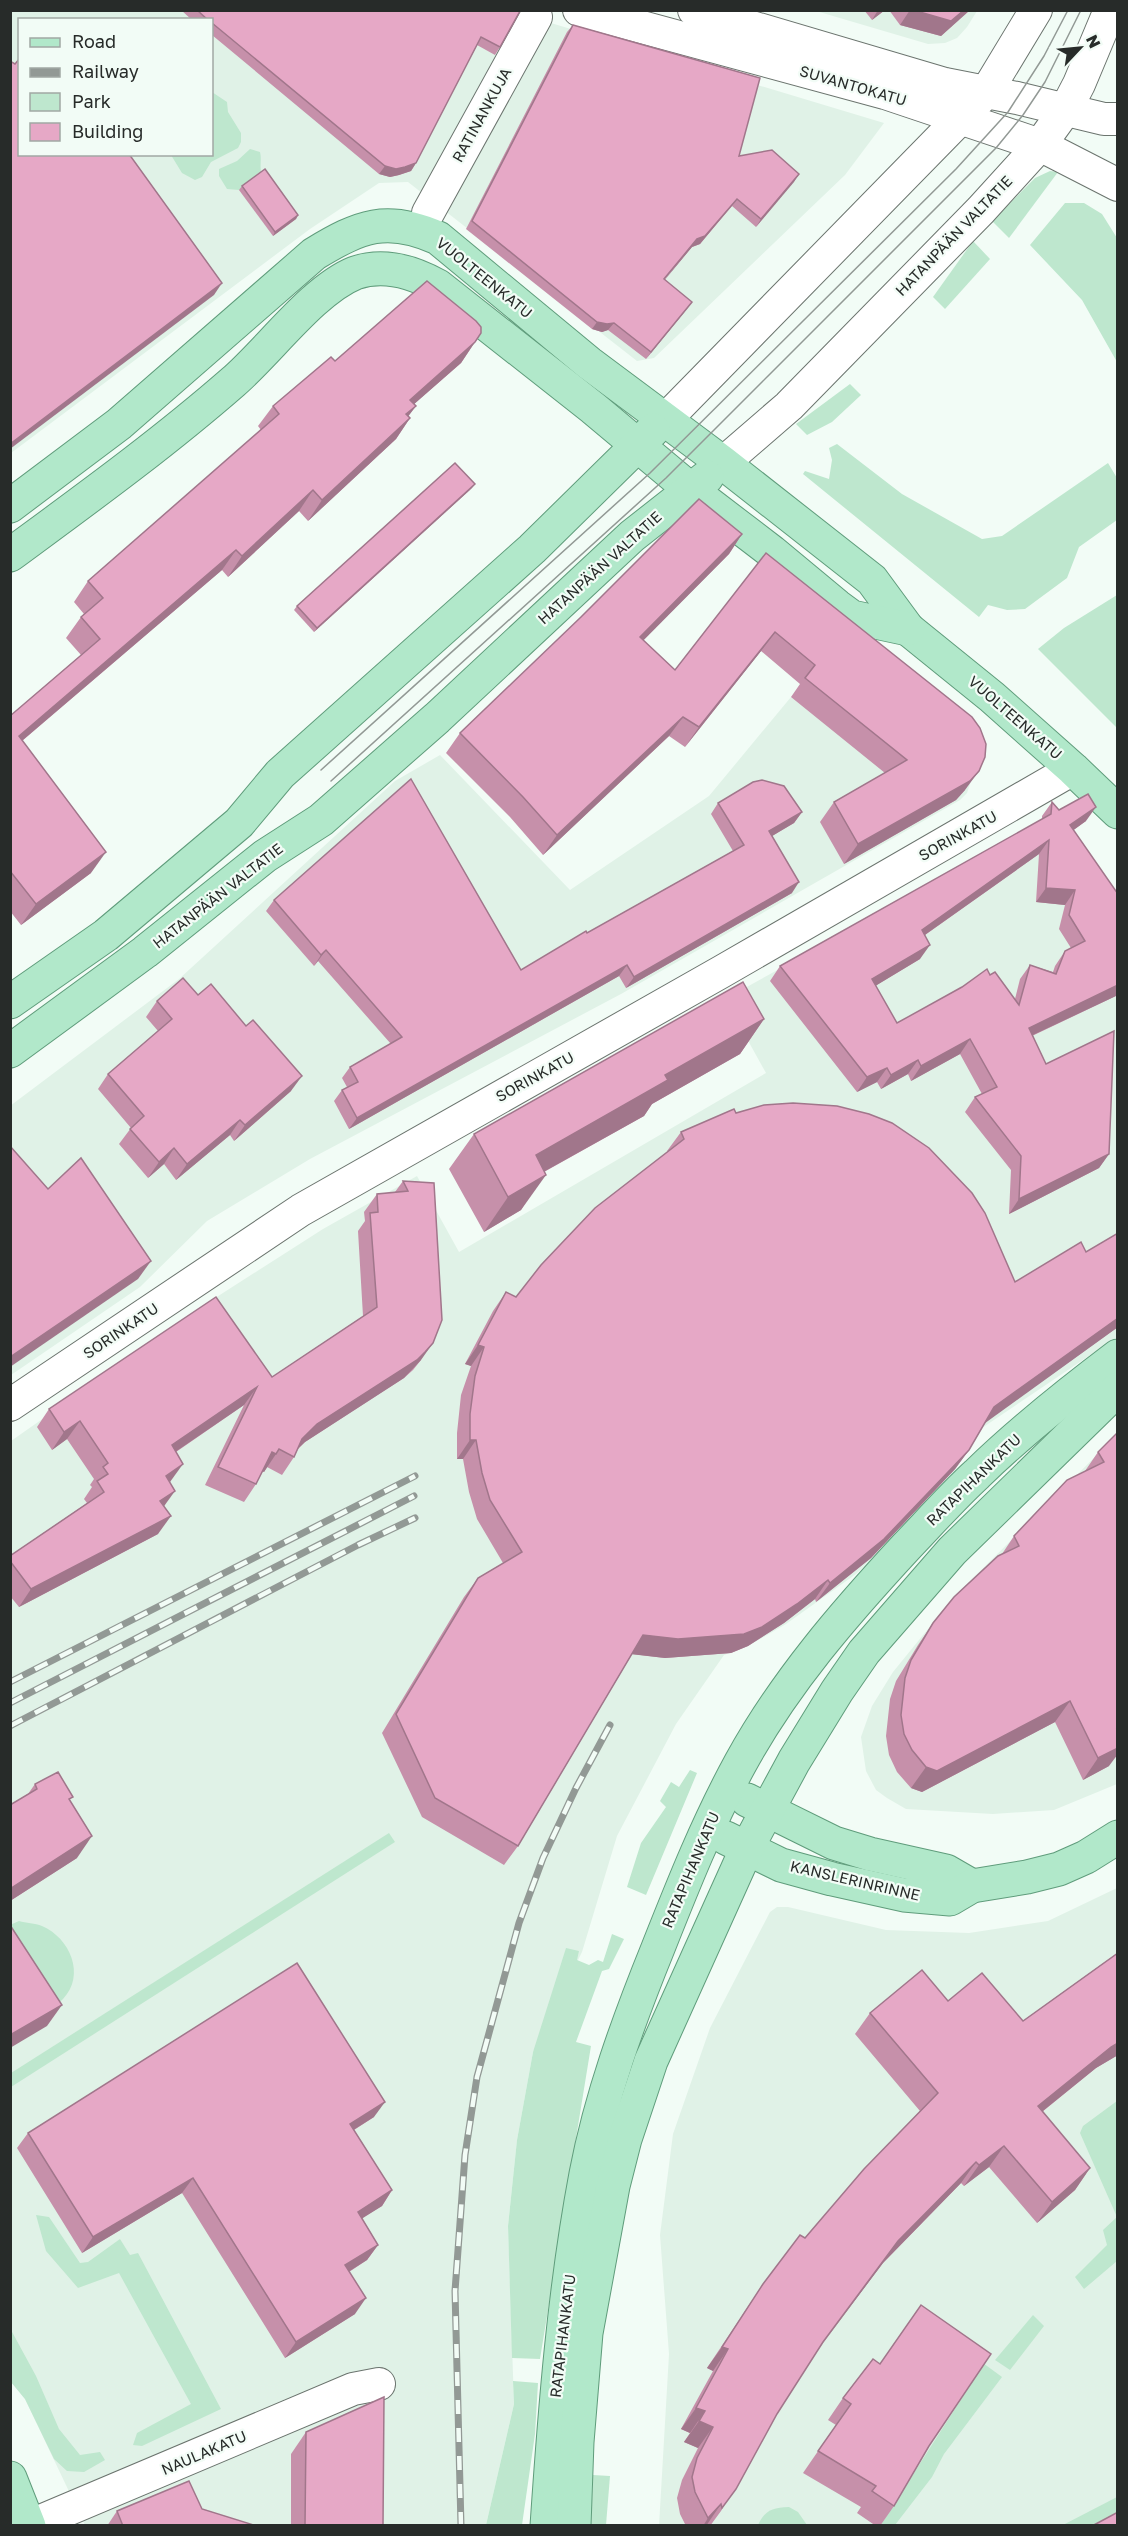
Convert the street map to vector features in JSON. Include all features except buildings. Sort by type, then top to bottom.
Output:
[{"type":"main road","name":"VUOLTEENKATU","points":[[10,506],[161,390],[314,254],[339,239],[368,227],[415,228],[438,238],[589,363],[666,419],[872,580],[908,628],[992,697],[1118,812]]},
{"type":"main road","name":"VUOLTEENKATU","points":[[10,555],[187,422],[237,379],[328,290],[357,273],[390,269],[409,272],[438,286],[852,617],[908,628]]},
{"type":"main road","points":[[10,1002],[106,935],[239,823],[280,774],[532,549],[666,419]]},
{"type":"main road","name":"HATANPÄÄN VALTATIE","points":[[10,1051],[145,952],[265,856],[321,820],[437,718],[632,536],[723,463]]},
{"type":"main road","name":"RATAPIHANKATU","points":[[547,2526],[557,2378],[586,2174],[621,2040],[707,1828],[741,1762],[785,1690],[866,1590],[976,1474],[1058,1402],[1118,1356]]},
{"type":"main road","name":"RATAPIHANKATU","points":[[574,2526],[577,2442],[586,2333],[611,2198],[625,2139],[651,2061],[747,1848],[766,1811],[837,1691],[890,1620],[968,1535],[1118,1389]]},
{"type":"main road","name":"KANSLERINRINNE","points":[[726,1790],[834,1843],[870,1854],[946,1871],[972,1886]]},
{"type":"main road","name":"KANSLERINRINNE","points":[[707,1828],[781,1865],[904,1895],[950,1899],[972,1886],[1045,1874],[1086,1857],[1118,1837]]},
{"type":"main road","points":[[10,2478],[29,2526]]},
{"type":"street","name":"SUVANTOKATU","points":[[579,10],[885,93],[1040,145],[1118,185]]},
{"type":"street","name":"SUVANTOKATU","points":[[694,10],[945,84],[1066,109],[1096,118],[1118,119]]},
{"type":"street","points":[[666,419],[987,92],[1036,10]]},
{"type":"street","name":"HATANPÄÄN VALTATIE","points":[[723,463],[789,406],[981,210],[1040,145],[1066,109],[1092,58],[1110,10]]},
{"type":"street","name":"RATINANKUJA","points":[[428,213],[536,18]]},
{"type":"street","name":"SORINKATU","points":[[10,1405],[301,1210],[1073,769]]},
{"type":"street","name":"NAULAKATU","points":[[29,2526],[353,2389],[379,2384]]},
{"type":"shaded area","points":[[11,11],[511,11],[884,123],[845,175],[654,358],[637,361],[408,182],[379,183],[310,229],[11,453]]},
{"type":"shaded area","points":[[816,11],[977,11],[957,38],[945,43],[928,44]]},
{"type":"shaded area","points":[[791,697],[973,775],[967,793],[960,800],[621,994],[310,1159],[207,1221],[140,1287],[11,1375],[10,1106],[179,979],[395,781],[440,755],[570,890],[709,796]]},
{"type":"shaded area","points":[[1046,822],[1117,921],[1117,1337],[982,1428],[946,1484],[856,1574],[786,1624],[748,1646],[724,1655],[676,1724],[617,1836],[582,1952],[533,2052],[517,2140],[508,2226],[514,2404],[486,2525],[85,2525],[25,2399],[11,2382],[11,1441],[212,1300],[323,1229],[417,1176],[459,1252],[766,1073],[725,999]]},
{"type":"shaded area","points":[[1117,1435],[1117,1784],[1054,1810],[993,1814],[906,1809],[887,1798],[876,1790],[866,1771],[861,1737],[872,1706],[893,1672],[954,1597]]},
{"type":"shaded area","points":[[1117,1888],[1117,2525],[659,2526],[669,2354],[660,2235],[673,2134],[710,2028],[770,1912],[777,1907],[788,1907],[886,1930],[969,1933],[1048,1921]]},
{"type":"green space","points":[[213,93],[227,102],[228,112],[241,133],[241,142],[238,148],[211,162],[202,177],[195,180],[182,173],[172,156],[213,156]]},
{"type":"green space","points":[[250,149],[260,152],[262,174],[239,190],[227,189],[219,176],[219,169],[237,161]]},
{"type":"green space","points":[[1050,171],[1058,172],[1009,238],[992,221],[1035,178]]},
{"type":"green space","points":[[1065,203],[1084,203],[1102,214],[1117,238],[1117,362],[1082,300],[1030,245]]},
{"type":"green space","points":[[973,241],[990,259],[945,309],[933,297]]},
{"type":"green space","points":[[850,384],[861,395],[832,422],[807,435],[796,424]]},
{"type":"green space","points":[[837,444],[902,494],[982,539],[1002,536],[1108,463],[1117,478],[1117,520],[1079,547],[1067,578],[1025,609],[1007,610],[988,605],[979,617],[803,474],[805,471],[829,479],[832,460],[829,448]]},
{"type":"green space","points":[[1117,595],[1117,728],[1038,649],[1064,628]]},
{"type":"green space","points":[[690,1770],[697,1773],[646,1895],[627,1887],[641,1843],[666,1807],[660,1801],[671,1782],[679,1787]]},
{"type":"green space","points":[[389,1833],[395,1842],[11,2087],[11,2073]]},
{"type":"green space","points":[[19,1921],[39,1925],[52,1932],[67,1948],[72,1958],[74,1969],[70,1989],[61,2001],[39,2014],[11,1970],[10,1925]]},
{"type":"green space","points":[[612,1934],[624,1939],[609,1969],[602,1971],[576,2042],[591,2046],[540,2359],[512,2358],[508,2226],[517,2140],[533,2052],[566,1948],[579,1951],[577,1960],[589,1965],[598,1960],[603,1962]]},
{"type":"green space","points":[[1117,2101],[1117,2217],[1080,2133],[1083,2126]]},
{"type":"green space","points":[[36,2215],[49,2217],[80,2263],[88,2262],[120,2239],[130,2255],[138,2253],[221,2409],[142,2446],[133,2445],[137,2433],[191,2404],[119,2273],[78,2288],[46,2251]]},
{"type":"green space","points":[[1117,2217],[1117,2261],[1084,2289],[1075,2277],[1107,2245],[1103,2230]]},
{"type":"green space","points":[[1033,2315],[1044,2326],[1010,2370],[995,2360]]},
{"type":"green space","points":[[927,2322],[1002,2377],[944,2454],[932,2477],[895,2525],[880,2526],[976,2376]]},
{"type":"green space","points":[[11,2330],[36,2376],[59,2429],[80,2455],[100,2452],[105,2460],[84,2472],[67,2471],[54,2459],[25,2399],[11,2382]]},
{"type":"green space","points":[[513,2381],[538,2383],[535,2434],[522,2525],[486,2525],[514,2404]]},
{"type":"green space","points":[[593,2475],[610,2476],[606,2525],[591,2526]]},
{"type":"green space","points":[[1117,2497],[1117,2522],[1111,2525],[1061,2526]]},
{"type":"green space","points":[[789,2507],[798,2512],[807,2525],[758,2525],[763,2516],[770,2511]]},
{"type":"tram line","points":[[321,770],[650,473],[956,169],[1008,112],[1044,56],[1068,10]]},
{"type":"tram line","points":[[331,781],[666,478],[996,148],[1023,115],[1045,82],[1081,10]]},
{"type":"railway","points":[[10,1682],[415,1476]]},
{"type":"railway","points":[[10,1703],[414,1496]]},
{"type":"railway","points":[[10,1726],[358,1545],[415,1518]]},
{"type":"railway","points":[[461,2526],[455,2291],[465,2155],[477,2077],[519,1923],[543,1858],[576,1788],[610,1725]]}]
